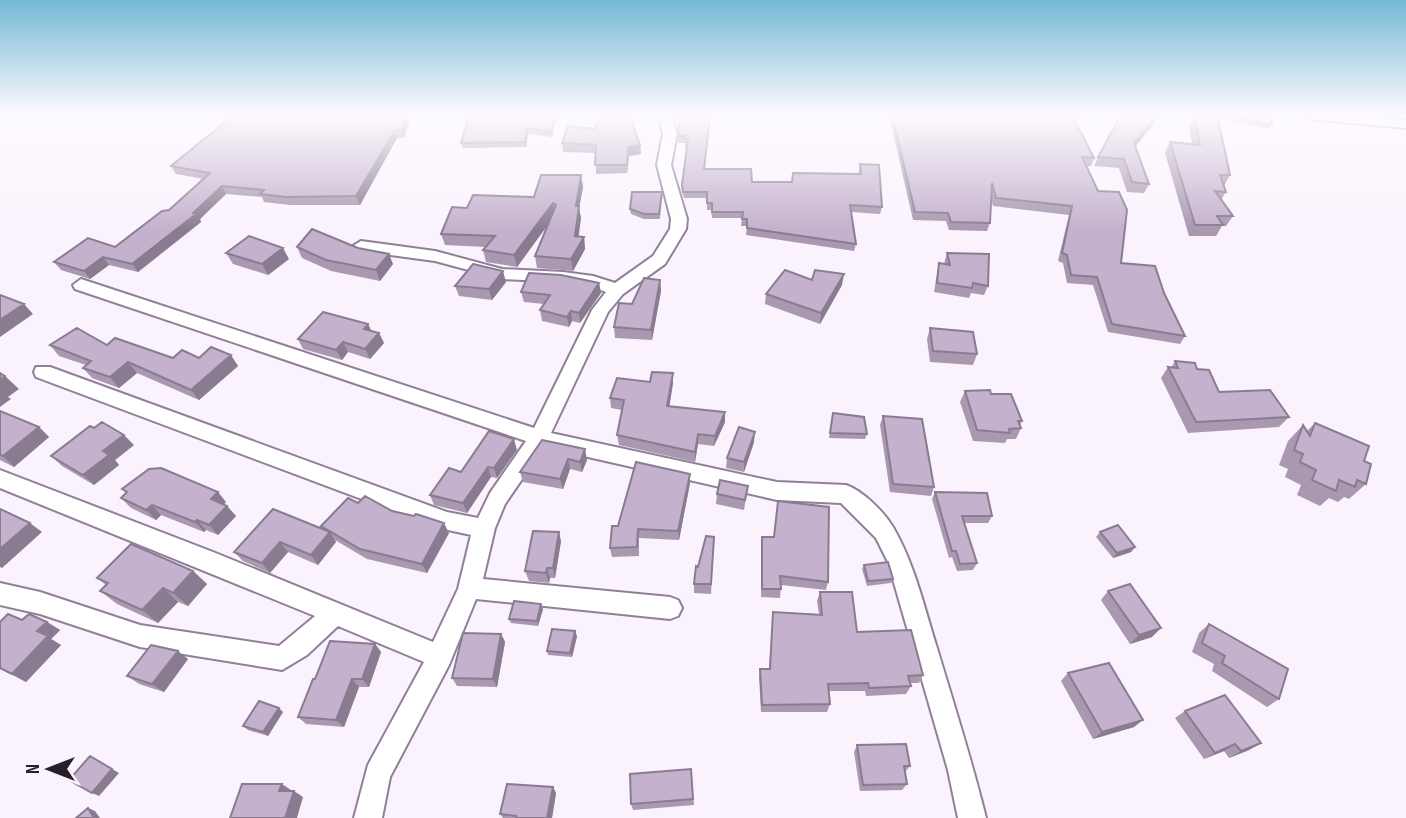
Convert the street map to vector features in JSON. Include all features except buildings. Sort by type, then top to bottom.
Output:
[{"type":"street","points":[[368,818],[377,774],[440,657],[469,589],[484,528],[497,499],[539,438],[601,310],[618,290],[659,260],[678,229],[679,219],[664,166],[668,153]]},
{"type":"street","points":[[361,246],[436,256],[502,274],[563,276],[593,281],[618,290]]},
{"type":"street","points":[[81,285],[539,438],[777,491],[846,494],[884,531],[899,561],[961,770],[972,818]]},
{"type":"street","points":[[43,372],[447,521],[484,528]]},
{"type":"street","points":[[0,479],[71,509],[205,559],[440,657]]},
{"type":"street","points":[[469,589],[495,589],[670,608]]},
{"type":"street","points":[[0,594],[40,603],[140,636],[282,658],[334,614]]}]
